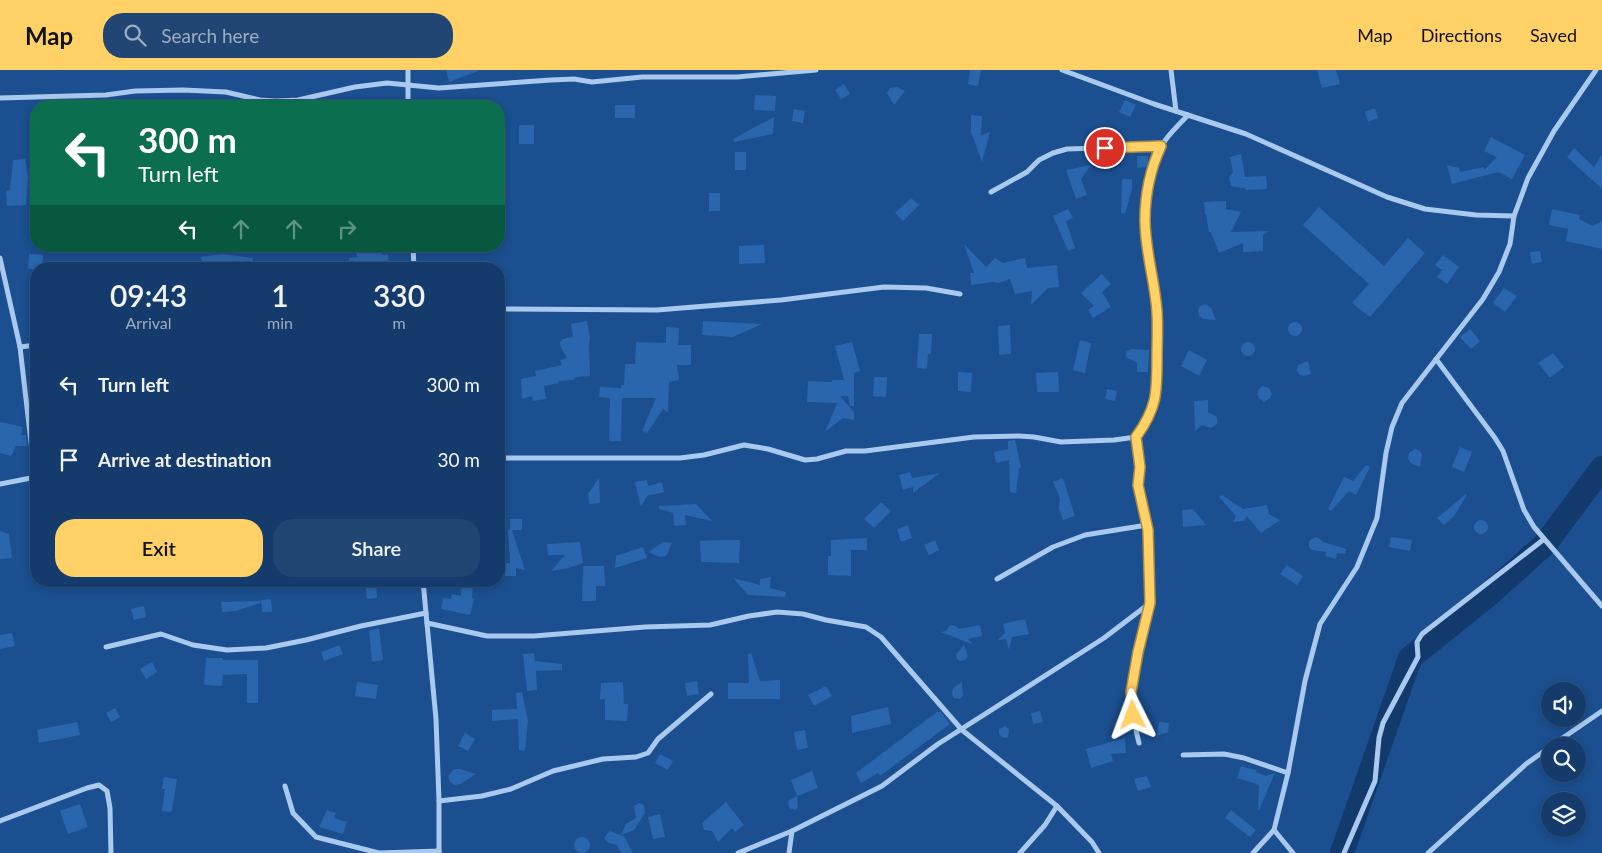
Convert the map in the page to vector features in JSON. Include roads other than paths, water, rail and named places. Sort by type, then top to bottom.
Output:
[{"type":"street","points":[[408,70],[408,100]]},
{"type":"street","points":[[298,100],[355,87],[388,83],[439,88],[566,79],[592,82],[642,77],[737,77],[816,70]]},
{"type":"street","points":[[1062,70],[1246,134],[1387,197],[1425,209],[1514,216]]},
{"type":"street","points":[[1171,70],[1176,111]]},
{"type":"street","points":[[1253,853],[1274,830],[1288,773],[1305,681],[1320,624],[1357,567],[1377,518],[1386,453],[1396,417],[1402,404],[1482,299],[1499,272],[1510,244],[1514,216],[1528,178],[1554,131],[1596,70]]},
{"type":"street","points":[[0,98],[106,95],[135,91],[183,90],[226,92],[260,100]]},
{"type":"street","points":[[1139,743],[1133,715],[1131,692],[1138,652],[1150,603],[1147,525],[1138,485],[1140,467],[1136,437],[1150,415],[1157,393],[1157,311],[1145,221],[1149,176],[1161,146],[1188,115]]},
{"type":"street","points":[[991,192],[1027,172],[1039,160],[1067,148],[1161,146]]},
{"type":"street","points":[[0,258],[20,347],[30,428]]},
{"type":"street","points":[[505,310],[657,310],[781,300],[884,288],[926,288],[960,294]]},
{"type":"street","points":[[20,347],[30,346]]},
{"type":"street","points":[[1436,359],[1503,451],[1524,510],[1534,527],[1543,540],[1602,606]]},
{"type":"street","points":[[505,458],[680,458],[704,455],[744,445],[768,449],[805,460],[817,459],[846,451],[865,451],[974,437],[1027,436],[1061,442],[1114,440],[1136,437]]},
{"type":"street","points":[[0,484],[30,478]]},
{"type":"street","points":[[997,579],[1053,548],[1085,535],[1147,525]]},
{"type":"street","points":[[1344,853],[1375,781],[1379,738],[1383,723],[1418,657],[1417,642],[1422,634],[1444,619],[1543,540]]},
{"type":"street","points":[[285,786],[293,813],[316,836],[379,853],[439,852],[436,719],[424,587]]},
{"type":"street","points":[[738,853],[792,832],[882,786],[938,744],[1104,638],[1150,603]]},
{"type":"street","points":[[427,623],[487,636],[534,636],[645,627],[710,625],[777,612],[803,614],[866,627],[881,637],[962,730],[1057,806],[1092,842],[1099,853]]},
{"type":"street","points":[[106,647],[161,634],[193,645],[227,650],[266,648],[426,613]]},
{"type":"street","points":[[439,801],[482,796],[511,789],[553,771],[603,759],[636,757],[648,754],[658,739],[711,694]]},
{"type":"street","points":[[1564,737],[1602,711]]},
{"type":"street","points":[[1428,853],[1526,764],[1541,753]]},
{"type":"street","points":[[1183,755],[1224,754],[1244,758],[1288,773]]},
{"type":"street","points":[[0,821],[87,788],[99,786],[107,791],[110,808],[111,853]]},
{"type":"street","points":[[1020,853],[1045,825],[1057,806]]},
{"type":"street","points":[[1274,830],[1293,853]]},
{"type":"street","points":[[789,853],[792,832]]},
{"type":"waterway","points":[[1342,853],[1410,658],[1486,597],[1546,543],[1602,468]]}]
